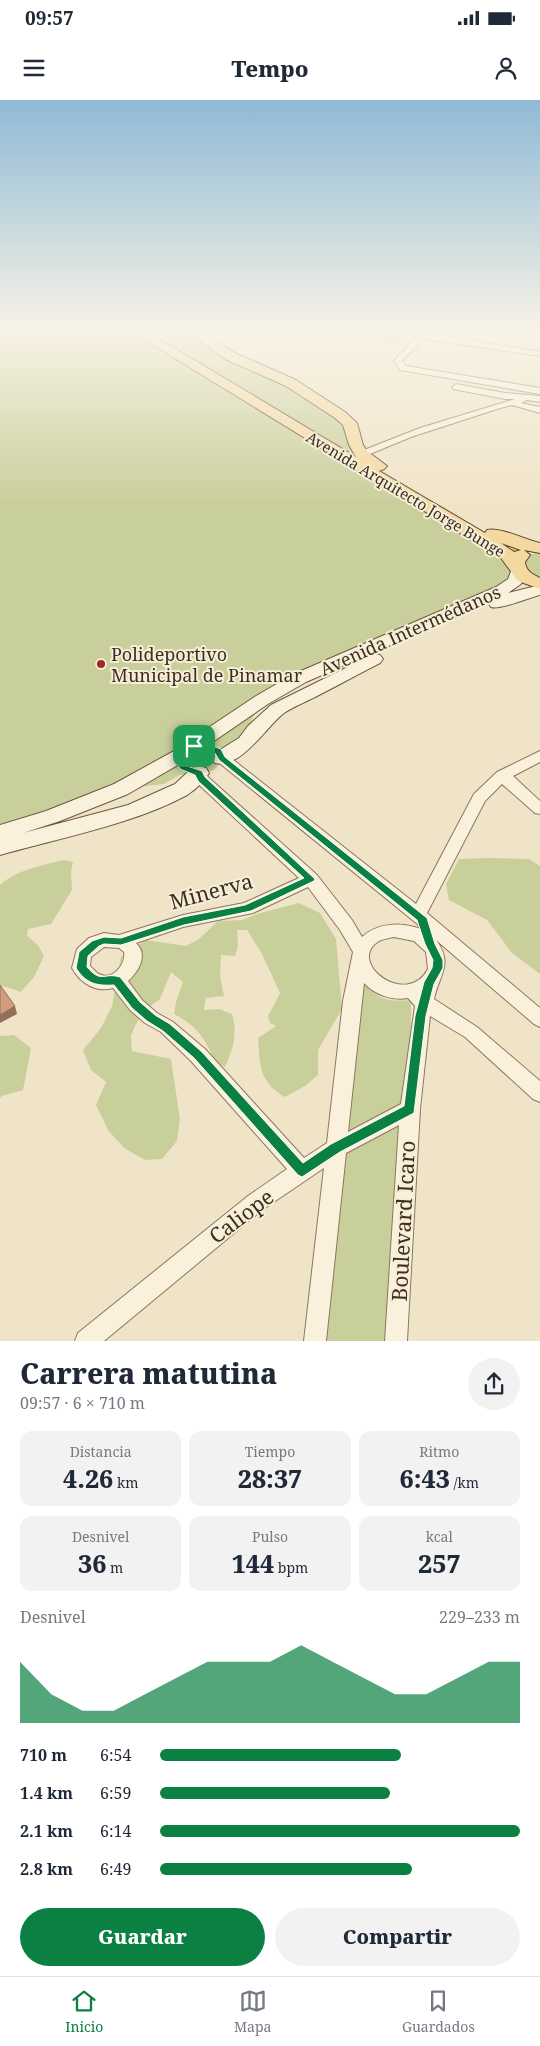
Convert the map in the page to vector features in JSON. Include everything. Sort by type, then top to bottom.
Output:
[{"type":"main road","name":"Avenida Arquitecto Jorge Bunge","points":[[234,390],[507,554],[523,577],[540,584]]},
{"type":"main road","name":"Avenida Arquitecto Jorge Bunge","points":[[300,390],[350,423],[356,445],[362,454],[438,504],[500,538],[540,549]]},
{"type":"main road","points":[[517,569],[518,557],[524,553],[540,549]]},
{"type":"main road","name":"Avenida Intermédanos","points":[[0,833],[53,816],[121,789],[187,751],[262,700],[300,678],[502,590],[515,580],[517,569]]},
{"type":"main road","points":[[0,848],[135,810],[182,789],[199,773],[217,768],[222,758],[246,742],[255,730],[278,709],[340,675],[512,597],[540,590]]},
{"type":"main road","points":[[199,773],[183,767],[180,759],[187,751],[211,747],[218,751],[222,758]]},
{"type":"street","points":[[471,390],[540,401]]},
{"type":"street","points":[[362,454],[429,428],[505,404],[537,391]]},
{"type":"street","points":[[519,399],[540,410]]},
{"type":"street","points":[[315,1341],[352,1001],[360,956],[368,939],[418,915],[479,798],[491,783],[502,775],[540,756]]},
{"type":"street","points":[[222,758],[418,915],[540,1020]]},
{"type":"street","points":[[199,773],[202,779],[310,879],[346,926],[360,956],[367,977],[389,990],[427,992],[540,1093]]},
{"type":"street","points":[[502,775],[540,809]]},
{"type":"street","name":"Minerva","points":[[121,942],[183,921],[247,908],[310,879]]},
{"type":"street","points":[[418,915],[435,952],[438,968],[427,992]]},
{"type":"street","points":[[384,931],[409,932],[423,938],[430,944]]},
{"type":"street","points":[[104,940],[121,942],[132,950],[134,964],[130,970],[117,980],[99,982],[91,979],[82,968],[83,954],[95,943],[104,940]]},
{"type":"street","points":[[117,980],[136,1005],[151,1018],[167,1027],[198,1055],[302,1171]]},
{"type":"street","name":"Boulevard Icaro","points":[[396,1341],[410,1109],[427,992]]},
{"type":"street","name":"Caliope","points":[[86,1341],[255,1203],[336,1148],[410,1109]]},
{"type":"green space","points":[[0,390],[234,390],[507,554],[515,581],[262,700],[242,738],[214,770],[180,775],[164,784],[121,789],[0,833]]},
{"type":"green space","points":[[239,390],[293,390],[342,422],[376,467],[494,539],[529,548],[520,551],[514,556]]},
{"type":"green space","points":[[540,552],[540,580],[527,574],[523,559],[528,555]]},
{"type":"green space","points":[[459,859],[529,859],[540,866],[540,974],[512,953],[487,920],[449,900],[446,884]]},
{"type":"green space","points":[[64,860],[73,862],[71,872],[72,890],[51,924],[28,929],[27,936],[37,944],[44,956],[34,977],[21,992],[0,985],[0,885],[14,875]]},
{"type":"green space","points":[[299,903],[320,913],[336,939],[342,1009],[318,1050],[318,1075],[305,1086],[285,1097],[270,1085],[262,1072],[258,1038],[276,1026],[270,1023],[268,1016],[280,993],[262,954],[247,930],[237,930],[238,946],[235,956],[221,955],[220,976],[224,996],[206,998],[204,1010],[219,1009],[232,1014],[235,1035],[225,1067],[215,1062],[208,1046],[194,1028],[174,1014],[183,982],[171,972],[160,999],[145,1010],[131,1036],[132,1051],[171,1059],[180,1119],[177,1141],[162,1159],[145,1160],[124,1148],[108,1130],[96,1105],[106,1082],[91,1070],[83,1050],[101,1028],[112,1006],[121,957],[146,940],[186,946],[199,939],[218,921],[242,920],[260,913]]},
{"type":"green space","points":[[362,980],[378,996],[396,1001],[411,1000],[410,1109],[396,1341],[313,1341]]},
{"type":"green space","points":[[14,1035],[31,1048],[23,1090],[0,1098],[0,1036]]},
{"type":"building","points":[[0,985],[15,1006],[0,1015]]},
{"type":"place","name":"Polideportivo Municipal de Pinamar","points":[[101,664]]},
{"type":"route","points":[[194,746],[211,747],[218,751],[222,758],[422,918],[430,944],[438,960],[438,968],[435,976],[429,982],[421,1016],[410,1109],[336,1148],[302,1171],[229,1087],[167,1027],[151,1018],[136,1005],[117,980],[99,982],[91,979],[82,968],[83,954],[95,943],[104,940],[121,942],[183,921],[247,908],[310,879],[202,779],[199,773],[191,772],[180,764],[181,755],[184,751],[194,746]]}]
